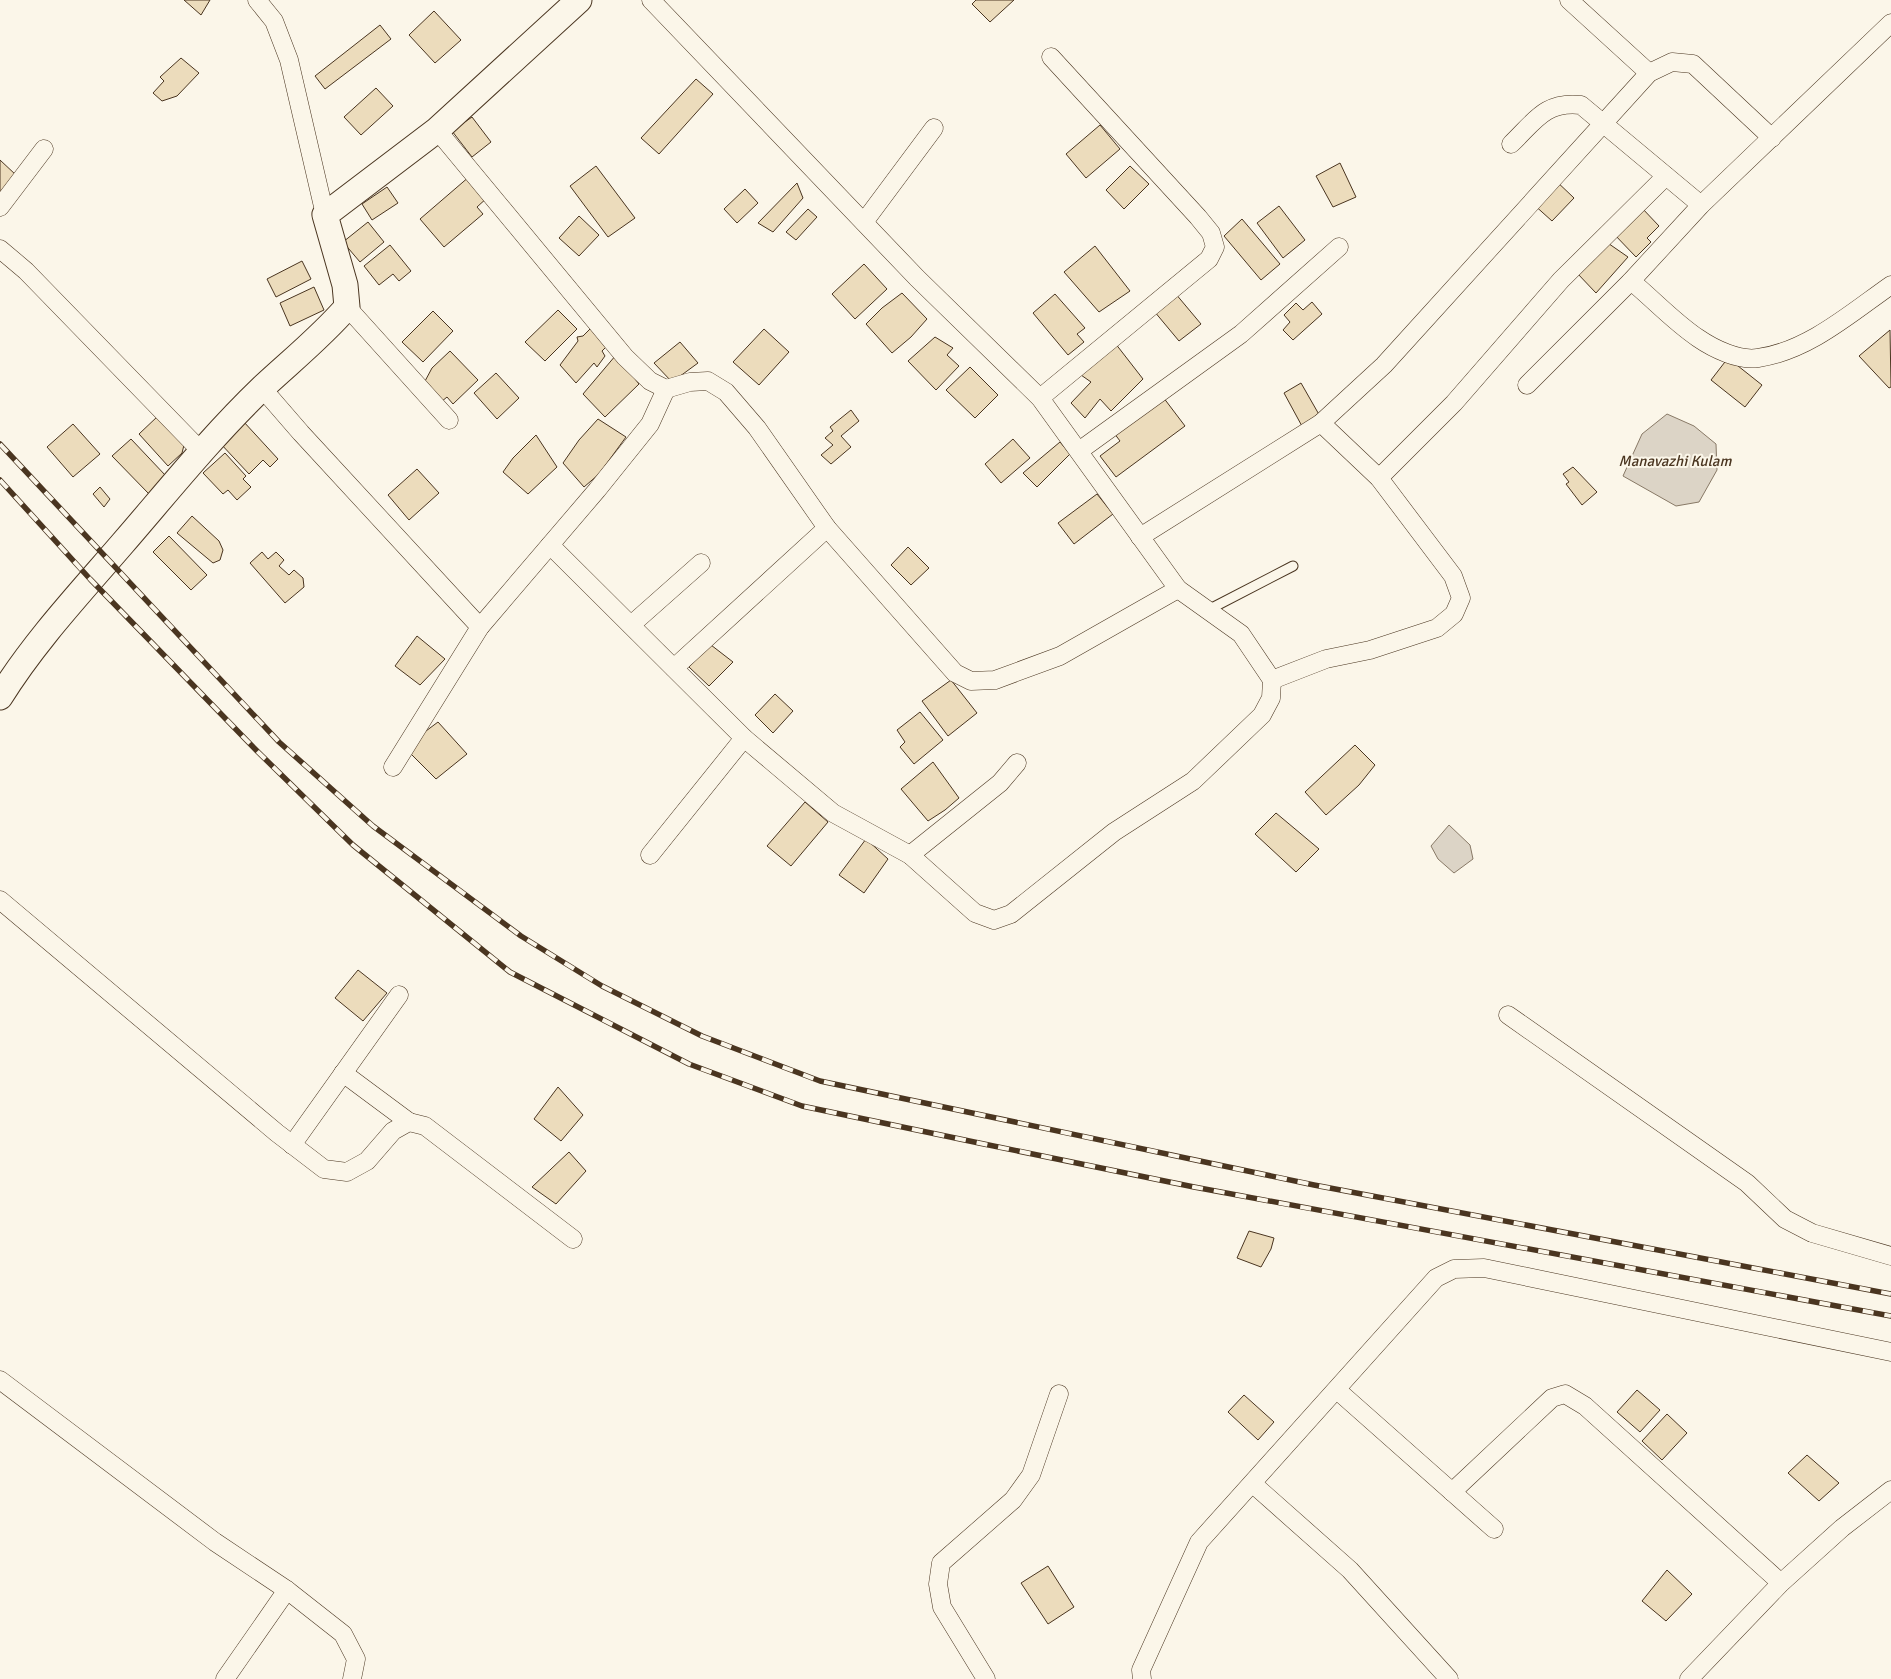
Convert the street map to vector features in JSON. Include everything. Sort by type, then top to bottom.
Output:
[{"type":"street","points":[[257,0],[274,21],[289,60],[325,215],[345,285],[347,307],[449,420]]},
{"type":"street","points":[[325,215],[437,130],[579,0]]},
{"type":"street","points":[[550,546],[744,738],[833,812],[910,855],[975,913],[994,920],[1011,914],[1114,832],[1193,781],[1262,715],[1271,698],[1272,680],[1241,634],[1178,589],[1040,398],[917,278],[651,0]]},
{"type":"street","points":[[1569,0],[1648,73]]},
{"type":"street","points":[[1527,385],[1631,281],[1701,205],[1891,23]]},
{"type":"street","points":[[1040,398],[1208,260],[1215,247],[1211,233],[1051,57]]},
{"type":"street","points":[[1140,537],[1321,423],[1384,365],[1648,73],[1672,62],[1693,64],[1772,138]]},
{"type":"street","points":[[1511,144],[1550,108],[1564,103],[1581,105],[1701,205]]},
{"type":"street","points":[[864,222],[934,128]]},
{"type":"street","points":[[437,130],[626,357],[650,381],[666,389],[690,382],[708,381],[726,392],[757,428],[827,528],[935,653],[955,673],[971,681],[994,680],[1060,656],[1178,589]]},
{"type":"street","points":[[0,207],[44,149]]},
{"type":"street","points":[[1379,478],[1454,403],[1561,280],[1666,176]]},
{"type":"street","points":[[1079,451],[1241,334],[1339,247]]},
{"type":"street","points":[[0,249],[26,270],[202,452]]},
{"type":"street","points":[[1631,281],[1698,338],[1730,354],[1757,358],[1792,348],[1836,324],[1891,285]]},
{"type":"street","points":[[0,697],[12,678],[90,579],[202,452],[262,388],[326,331],[347,307]]},
{"type":"street","points":[[262,388],[307,441],[480,627]]},
{"type":"street","points":[[393,767],[480,627],[550,546],[650,424],[666,389]]},
{"type":"street","points":[[1272,680],[1326,659],[1370,650],[1437,628],[1454,614],[1461,598],[1453,576],[1379,478],[1321,423]]},
{"type":"street","points":[[674,668],[827,528]]},
{"type":"street","points":[[631,625],[701,563]]},
{"type":"street","points":[[650,855],[744,738]]},
{"type":"street","points":[[910,855],[1000,783],[1017,763]]},
{"type":"street","points":[[0,900],[292,1145],[324,1169],[347,1172],[367,1162],[393,1131],[409,1122]]},
{"type":"street","points":[[292,1145],[399,995]]},
{"type":"street","points":[[1508,1015],[1747,1183],[1785,1219],[1812,1233],[1891,1256]]},
{"type":"street","points":[[343,1073],[409,1122],[426,1126],[573,1239]]},
{"type":"street","points":[[1142,1679],[1141,1670],[1200,1542],[1436,1278],[1454,1268],[1484,1268],[1891,1352]]},
{"type":"street","points":[[0,1380],[215,1542],[287,1590],[343,1634],[356,1659],[352,1679]]},
{"type":"street","points":[[1337,1390],[1494,1529]]},
{"type":"street","points":[[986,1679],[942,1607],[938,1584],[941,1563],[1013,1500],[1031,1475],[1059,1394]]},
{"type":"street","points":[[1452,1492],[1552,1398],[1565,1394],[1585,1406],[1780,1583]]},
{"type":"street","points":[[1253,1484],[1350,1570],[1449,1679]]},
{"type":"street","points":[[1689,1679],[1780,1583],[1842,1528],[1891,1490]]},
{"type":"street","points":[[225,1679],[287,1590]]},
{"type":"lane","points":[[1208,610],[1293,566]]},
{"type":"water","name":"Manavazhi Kulam","points":[[1667,414],[1694,426],[1716,444],[1717,470],[1699,502],[1676,506],[1623,476],[1642,434]]},
{"type":"water","points":[[1449,825],[1470,845],[1473,859],[1454,873],[1438,859],[1431,846]]},
{"type":"building","points":[[184,0],[210,0],[201,15]]},
{"type":"building","points":[[976,0],[1014,0],[990,22],[972,4]]},
{"type":"building","points":[[434,11],[461,40],[435,63],[409,35]]},
{"type":"building","points":[[380,25],[391,39],[325,89],[315,76]]},
{"type":"building","points":[[181,58],[199,73],[177,96],[162,101],[153,93],[164,81],[160,77]]},
{"type":"building","points":[[696,79],[713,94],[659,154],[641,138]]},
{"type":"building","points":[[376,88],[393,106],[361,135],[344,117]]},
{"type":"building","points":[[472,117],[491,142],[472,157],[452,131]]},
{"type":"building","points":[[1100,125],[1120,149],[1086,178],[1066,154]]},
{"type":"building","points":[[0,160],[16,175],[0,195]]},
{"type":"building","points":[[1340,163],[1356,197],[1333,207],[1316,176]]},
{"type":"building","points":[[596,166],[635,218],[608,237],[570,186]]},
{"type":"building","points":[[1130,166],[1149,184],[1124,209],[1106,190]]},
{"type":"building","points":[[470,176],[488,197],[477,207],[483,214],[444,247],[420,219]]},
{"type":"building","points":[[1553,178],[1574,198],[1552,221],[1532,203]]},
{"type":"building","points":[[797,183],[803,198],[773,232],[758,223]]},
{"type":"building","points":[[387,187],[398,203],[372,220],[362,204]]},
{"type":"building","points":[[745,189],[758,203],[737,223],[724,209]]},
{"type":"building","points":[[1279,206],[1305,240],[1283,258],[1257,223]]},
{"type":"building","points":[[1641,207],[1659,226],[1647,238],[1651,242],[1636,257],[1613,233]]},
{"type":"building","points":[[808,209],[817,217],[796,240],[786,232]]},
{"type":"building","points":[[579,216],[599,235],[579,256],[559,238]]},
{"type":"building","points":[[1242,219],[1280,264],[1261,280],[1224,236]]},
{"type":"building","points":[[368,222],[384,242],[360,262],[343,242]]},
{"type":"building","points":[[1602,239],[1628,257],[1596,293],[1577,273]]},
{"type":"building","points":[[390,245],[411,271],[399,281],[393,274],[379,285],[364,266]]},
{"type":"building","points":[[1095,246],[1130,291],[1099,312],[1064,272]]},
{"type":"building","points":[[302,261],[311,279],[276,297],[267,279]]},
{"type":"building","points":[[864,264],[887,289],[855,319],[832,294]]},
{"type":"building","points":[[314,287],[324,310],[290,326],[280,303]]},
{"type":"building","points":[[902,293],[927,319],[911,337],[892,353],[866,324],[882,308]]},
{"type":"building","points":[[1175,293],[1201,324],[1179,341],[1154,311]]},
{"type":"building","points":[[1055,294],[1085,328],[1077,334],[1084,342],[1068,355],[1033,313]]},
{"type":"building","points":[[1312,302],[1322,314],[1293,340],[1283,330],[1290,322],[1284,315],[1296,303],[1303,310]]},
{"type":"building","points":[[558,310],[577,329],[545,361],[525,342]]},
{"type":"building","points":[[433,311],[453,331],[423,362],[402,342]]},
{"type":"building","points":[[590,329],[607,346],[602,351],[605,356],[597,367],[594,363],[576,383],[560,365],[578,341],[577,337],[583,336]]},
{"type":"building","points":[[764,329],[789,352],[759,385],[733,362]]},
{"type":"building","points":[[1890,330],[1891,387],[1889,388],[1859,356]]},
{"type":"building","points":[[935,337],[953,348],[947,355],[959,366],[936,390],[908,361]]},
{"type":"building","points":[[680,342],[698,363],[672,382],[654,363]]},
{"type":"building","points":[[1115,343],[1143,379],[1111,411],[1100,399],[1085,418],[1071,403],[1091,382],[1081,375]]},
{"type":"building","points":[[450,351],[478,380],[453,404],[447,397],[441,402],[424,383],[432,368]]},
{"type":"building","points":[[616,355],[639,384],[605,417],[583,394]]},
{"type":"building","points":[[1728,358],[1762,385],[1745,407],[1711,380]]},
{"type":"building","points":[[970,367],[998,395],[975,418],[946,390]]},
{"type":"building","points":[[496,373],[519,398],[497,419],[474,393]]},
{"type":"building","points":[[1301,383],[1321,418],[1303,428],[1284,393]]},
{"type":"building","points":[[1163,397],[1185,426],[1116,477],[1100,456],[1120,441],[1114,433]]},
{"type":"building","points":[[851,410],[859,421],[841,436],[851,447],[831,464],[821,455],[833,445],[825,438],[833,431],[830,427]]},
{"type":"building","points":[[158,416],[184,445],[182,453],[168,466],[139,434]]},
{"type":"building","points":[[598,419],[626,437],[599,474],[584,487],[563,463],[579,440]]},
{"type":"building","points":[[243,421],[278,459],[270,467],[263,460],[249,474],[220,443]]},
{"type":"building","points":[[73,424],[100,454],[73,477],[47,447]]},
{"type":"building","points":[[536,435],[557,467],[528,494],[503,472],[513,458]]},
{"type":"building","points":[[131,439],[166,476],[149,494],[112,456]]},
{"type":"building","points":[[1013,439],[1030,458],[1001,483],[985,464]]},
{"type":"building","points":[[1060,442],[1070,454],[1037,487],[1023,473]]},
{"type":"building","points":[[225,453],[246,476],[243,479],[251,487],[237,500],[228,490],[223,494],[203,473]]},
{"type":"building","points":[[1573,467],[1597,492],[1582,505],[1566,484],[1569,482],[1563,474]]},
{"type":"building","points":[[417,469],[439,493],[409,520],[388,495]]},
{"type":"building","points":[[100,487],[110,499],[104,507],[93,494]]},
{"type":"building","points":[[1097,494],[1113,514],[1074,544],[1058,523]]},
{"type":"building","points":[[192,516],[219,541],[223,550],[220,560],[213,563],[177,533]]},
{"type":"building","points":[[169,536],[207,575],[191,590],[153,552]]},
{"type":"building","points":[[908,547],[929,568],[911,585],[891,565]]},
{"type":"building","points":[[262,552],[268,559],[276,552],[284,560],[279,566],[289,575],[294,570],[303,578],[304,587],[285,603],[250,563]]},
{"type":"building","points":[[417,636],[445,659],[420,685],[395,666]]},
{"type":"building","points":[[711,645],[733,662],[709,686],[689,667]]},
{"type":"building","points":[[951,680],[977,713],[948,736],[922,701]]},
{"type":"building","points":[[775,694],[793,711],[773,733],[755,715]]},
{"type":"building","points":[[920,712],[943,740],[914,764],[900,747],[905,742],[897,730]]},
{"type":"building","points":[[438,722],[467,754],[436,779],[409,752],[418,737]]},
{"type":"building","points":[[1355,745],[1375,765],[1359,785],[1326,815],[1305,792]]},
{"type":"building","points":[[933,762],[959,798],[928,821],[901,789]]},
{"type":"building","points":[[805,802],[828,822],[791,866],[767,846]]},
{"type":"building","points":[[1276,813],[1319,849],[1296,872],[1255,834]]},
{"type":"building","points":[[866,839],[888,859],[864,893],[839,875]]},
{"type":"building","points":[[358,970],[387,993],[363,1021],[335,998]]},
{"type":"building","points":[[558,1087],[583,1115],[561,1141],[534,1119]]},
{"type":"building","points":[[569,1152],[586,1171],[556,1204],[532,1187]]},
{"type":"building","points":[[1249,1231],[1274,1238],[1271,1249],[1261,1267],[1237,1258]]},
{"type":"building","points":[[1637,1390],[1660,1410],[1640,1432],[1617,1412]]},
{"type":"building","points":[[1244,1395],[1274,1422],[1258,1440],[1228,1412]]},
{"type":"building","points":[[1667,1414],[1687,1433],[1662,1460],[1642,1441]]},
{"type":"building","points":[[1807,1455],[1839,1483],[1819,1501],[1788,1473]]},
{"type":"building","points":[[1048,1566],[1074,1607],[1048,1624],[1021,1583]]},
{"type":"building","points":[[1667,1570],[1692,1594],[1666,1621],[1642,1601]]},
{"type":"railway","points":[[0,444],[279,742],[373,826],[521,936],[602,986],[702,1036],[820,1081],[1314,1185],[1891,1294]]},
{"type":"railway","points":[[0,480],[90,579],[258,752],[353,845],[510,972],[689,1064],[802,1106],[1194,1187],[1891,1316]]}]
